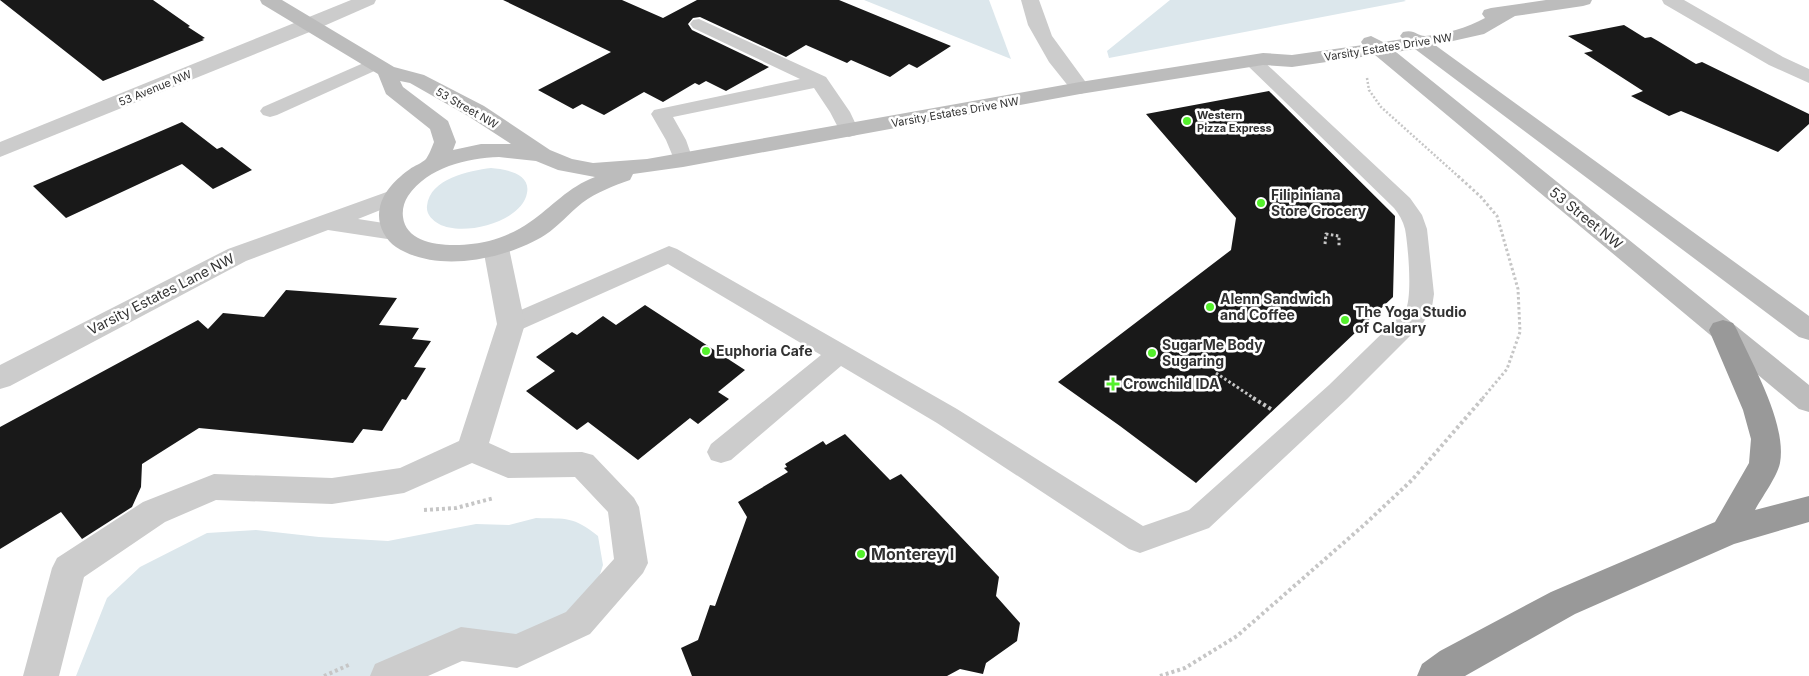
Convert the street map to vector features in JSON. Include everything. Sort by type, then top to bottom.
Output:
[{"type":"highway","points":[[1723,330],[1758,410],[1766,439],[1764,464],[1727,532]]},
{"type":"highway","points":[[1435,676],[1453,663],[1564,603],[1727,532],[1809,509]]},
{"type":"street","name":"53 Street NW","points":[[269,0],[381,67],[417,80],[476,111],[542,155]]},
{"type":"street","name":"53 Avenue NW","points":[[0,150],[310,25],[367,0]]},
{"type":"street","points":[[1030,0],[1033,18],[1051,52],[1080,88]]},
{"type":"street","name":"Varsity Estates Drive NW","points":[[542,155],[566,165],[593,170],[647,166],[1080,88],[1258,60],[1292,61],[1371,42],[1400,28],[1459,18],[1508,13],[1583,0]]},
{"type":"street","points":[[1671,0],[1776,61],[1809,77]]},
{"type":"street","name":"Varsity Estates Drive NW","points":[[1371,42],[1418,43],[1477,30],[1508,13]]},
{"type":"street","points":[[1400,28],[1809,330]]},
{"type":"street","name":"53 Street NW","points":[[1371,42],[1809,401]]},
{"type":"street","name":"53 Street NW","points":[[381,67],[393,90],[440,126],[445,142],[435,164]]},
{"type":"street","points":[[394,232],[389,214],[395,196],[411,179],[435,164],[462,154],[484,149],[512,150],[542,155]]},
{"type":"street","name":"Varsity Estates Drive NW","points":[[394,232],[410,245],[431,252],[458,254],[496,248],[538,228],[587,189],[647,166]]},
{"type":"street","name":"Varsity Estates Lane NW","points":[[0,378],[237,255],[395,196]]},
{"type":"street","name":"Varsity Estates Lane NW","points":[[328,222],[394,232]]},
{"type":"street","points":[[41,676],[69,568],[154,512],[214,487],[332,492],[404,480],[472,449],[511,324],[496,248]]},
{"type":"street","points":[[388,676],[461,644],[517,651],[578,623],[631,563],[623,507],[582,464],[508,466],[472,449]]},
{"type":"lane","points":[[699,24],[819,81],[840,112],[849,131]]},
{"type":"lane","points":[[511,324],[669,254],[947,416],[1140,540],[1198,519],[1338,392],[1414,317],[1420,307],[1422,294],[1416,229],[1411,215],[1402,203],[1258,60]]},
{"type":"lane","points":[[270,111],[381,67]]},
{"type":"lane","points":[[683,160],[676,140],[660,114],[819,81]]},
{"type":"lane","points":[[720,452],[839,354]]},
{"type":"path","points":[[1160,676],[1185,668],[1237,636],[1364,525],[1412,480],[1507,369],[1520,332],[1518,289],[1497,216],[1481,197],[1381,107],[1370,94],[1366,83],[1368,74]]},
{"type":"path","points":[[1326,244],[1327,234],[1338,237],[1338,246]]},
{"type":"path","points":[[1216,373],[1273,411]]},
{"type":"path","points":[[419,511],[456,508],[503,496]]},
{"type":"path","points":[[324,676],[360,660]]},
{"type":"shaded area","points":[[864,0],[989,0],[1011,59]]},
{"type":"shaded area","points":[[1170,0],[1406,1],[1109,58],[1107,51]]},
{"type":"shaded area","points":[[491,168],[516,173],[525,181],[527,193],[523,203],[515,212],[503,219],[476,228],[449,228],[434,221],[427,212],[427,206],[430,196],[435,189],[443,182],[462,174]]},
{"type":"shaded area","points":[[536,518],[555,518],[576,522],[598,536],[603,565],[591,602],[552,636],[391,676],[76,676],[107,598],[140,567],[207,533],[256,530],[319,537],[388,541],[476,524],[509,525]]},
{"type":"building","points":[[0,0],[153,0],[205,38],[103,81]]},
{"type":"building","points":[[503,0],[622,0],[663,18],[697,0],[839,0],[951,46],[917,68],[909,64],[890,77],[851,60],[847,63],[806,45],[786,57],[700,17],[693,18],[688,24],[692,30],[769,67],[726,91],[706,81],[699,85],[695,83],[663,102],[644,92],[604,115],[582,104],[573,109],[538,90],[611,52]]},
{"type":"building","points":[[1624,25],[1645,38],[1651,37],[1696,64],[1702,62],[1809,114],[1809,124],[1778,152],[1681,111],[1669,116],[1631,96],[1643,91],[1584,53],[1593,51],[1568,36]]},
{"type":"building","points":[[1269,91],[1395,216],[1393,297],[1196,483],[1058,382],[1231,250],[1236,218],[1146,114]]},
{"type":"building","points":[[182,122],[217,149],[222,147],[252,170],[213,189],[182,164],[66,218],[33,186]]},
{"type":"building","points":[[286,290],[397,298],[379,325],[419,328],[412,339],[431,341],[414,367],[426,368],[406,400],[402,399],[382,431],[363,429],[353,443],[199,428],[142,464],[141,487],[132,507],[82,539],[61,512],[0,549],[0,427],[198,320],[208,329],[223,313],[264,317]]},
{"type":"building","points":[[645,305],[745,370],[718,392],[729,399],[698,424],[690,418],[638,460],[588,422],[577,430],[526,391],[555,371],[536,357],[572,332],[577,335],[603,316],[616,325]]},
{"type":"building","name":"Monterey I","points":[[845,434],[890,480],[901,474],[999,577],[996,596],[1020,623],[1017,641],[986,663],[983,674],[960,669],[947,676],[692,676],[681,648],[698,640],[710,605],[715,606],[747,517],[738,502],[788,472],[784,468],[787,467],[785,464],[823,441],[826,445]]},
{"type":"place","name":"Western Pizza Express","points":[[1187,121]]},
{"type":"place","name":"Filipiniana Store Grocery","points":[[1261,203]]},
{"type":"place","name":"Alenn Sandwich and Coffee","points":[[1210,307]]},
{"type":"place","name":"The Yoga Studio of Calgary","points":[[1345,320]]},
{"type":"place","name":"Euphoria Cafe","points":[[706,351]]},
{"type":"place","name":"SugarMe Body Sugaring","points":[[1152,353]]},
{"type":"place","name":"Crowchild IDA","points":[[1113,384]]},
{"type":"place","name":"Monterey I","points":[[861,554]]}]
